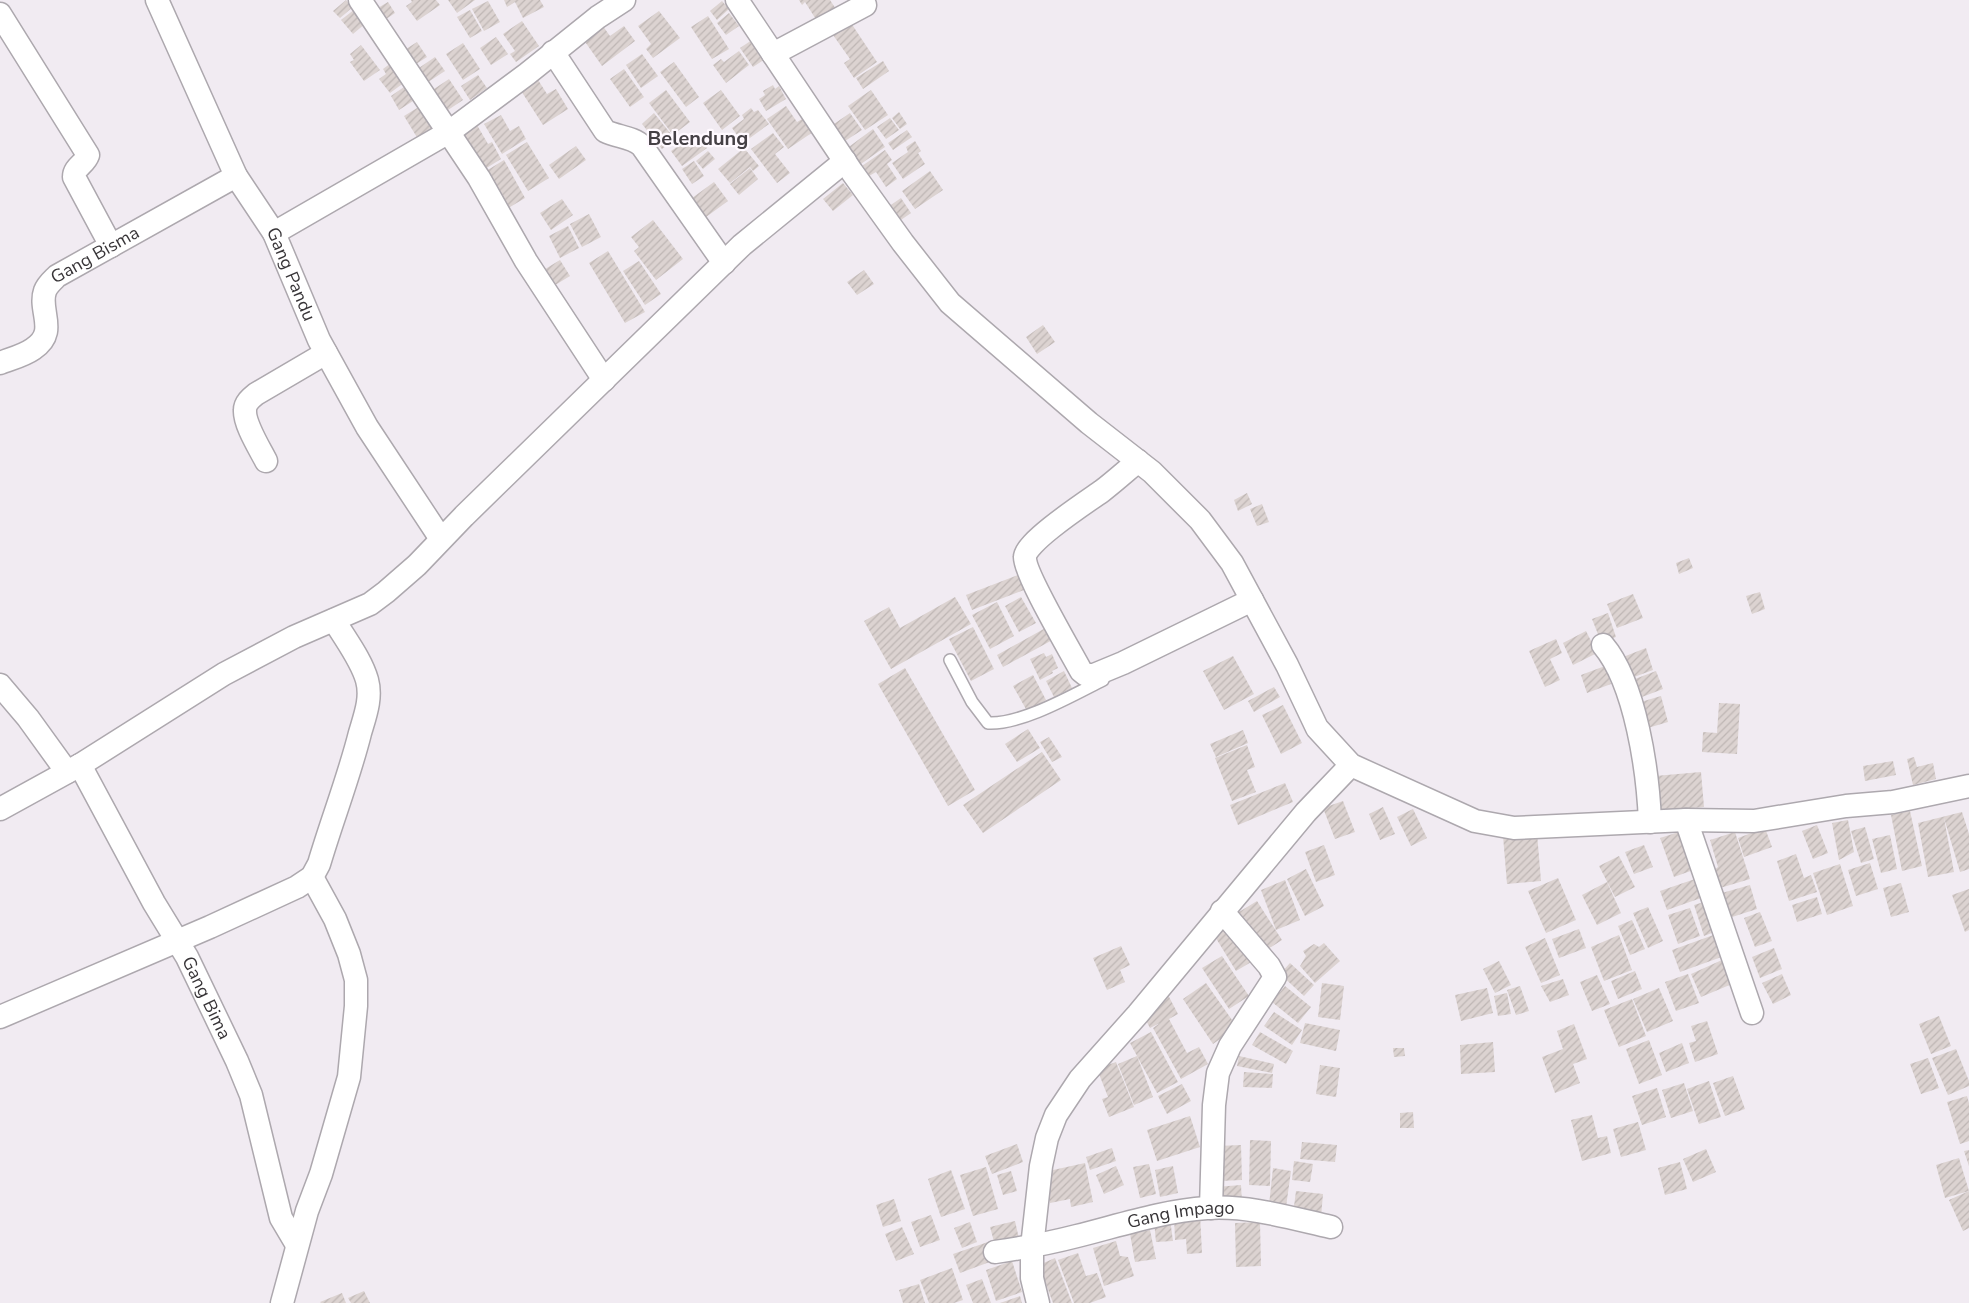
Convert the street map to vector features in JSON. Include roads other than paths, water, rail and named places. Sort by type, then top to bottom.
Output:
[{"type":"street","name":"Gang Pandu","points":[[157,0],[236,176],[274,233],[319,340],[367,427],[441,539]]},
{"type":"street","points":[[360,0],[479,178],[526,261],[604,380]]},
{"type":"street","points":[[274,233],[449,132],[506,91],[598,17],[624,0]]},
{"type":"street","points":[[736,0],[845,161],[903,243],[950,303],[1089,423],[1152,472],[1200,520],[1232,563],[1287,665],[1317,728],[1351,765],[1475,821],[1514,828],[1686,820],[1754,821],[1846,806],[1893,802],[1969,786]]},
{"type":"street","points":[[773,54],[864,5]]},
{"type":"street","points":[[0,14],[88,155],[76,170],[74,177],[111,246]]},
{"type":"street","points":[[553,52],[605,131],[637,141],[642,146],[724,263]]},
{"type":"street","points":[[0,809],[74,768],[224,674],[294,637],[370,604],[386,592],[417,565],[441,539],[742,245],[845,161]]},
{"type":"street","name":"Gang Bisma","points":[[0,363],[32,350],[41,342],[47,324],[44,298],[49,284],[57,276],[236,176]]},
{"type":"street","points":[[266,461],[246,419],[244,408],[248,401],[256,394],[326,353]]},
{"type":"street","points":[[1138,461],[1102,491],[1041,536],[1024,555],[1032,579],[1081,670],[1086,675],[1094,675],[1254,604]]},
{"type":"street","points":[[0,1016],[178,941],[297,887],[312,878],[319,864],[351,768],[369,693],[367,680],[361,666],[334,620]]},
{"type":"street","points":[[1603,645],[1617,665],[1630,700],[1647,773],[1650,822]]},
{"type":"street","name":"Gang Bima","points":[[0,685],[74,768],[178,941],[241,1069],[258,1122],[281,1218],[297,1245]]},
{"type":"street","points":[[1038,1303],[1032,1278],[1032,1247],[1041,1166],[1047,1138],[1056,1115],[1080,1079],[1138,1014],[1306,812],[1351,765]]},
{"type":"street","points":[[1686,820],[1752,1013]]},
{"type":"street","points":[[282,1303],[307,1211],[321,1174],[349,1077],[356,1006],[356,980],[349,954],[335,919],[312,878]]},
{"type":"street","points":[[1211,1208],[1214,1105],[1218,1073],[1230,1046],[1275,977],[1269,966],[1222,911]]},
{"type":"street","name":"Gang Impago","points":[[995,1252],[1032,1247],[1162,1214],[1211,1208],[1234,1208],[1266,1213],[1331,1227]]},
{"type":"lane","points":[[950,660],[972,702],[988,723],[1000,724],[1046,708],[1254,604]]},
{"type":"district","name":"Belendung","points":[[698,138]]}]
